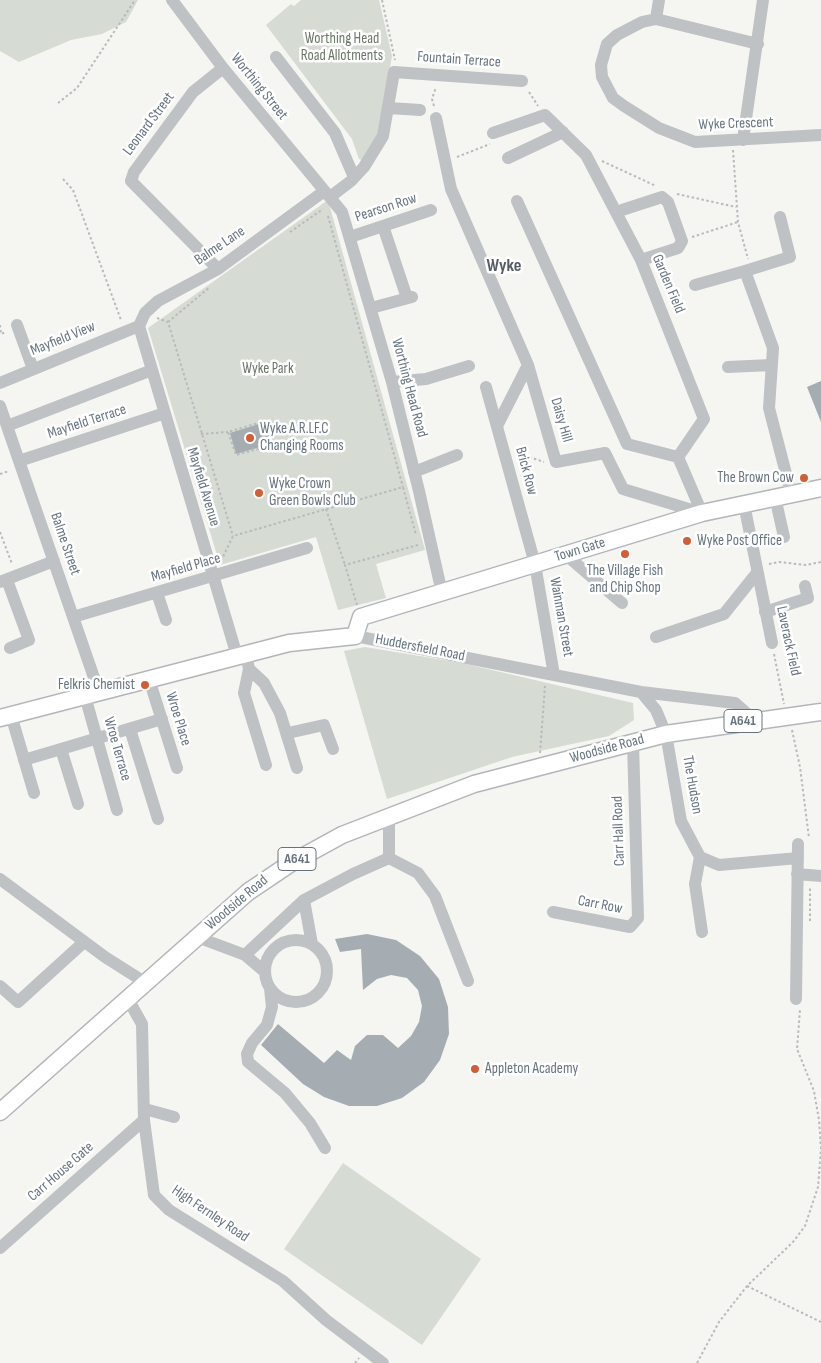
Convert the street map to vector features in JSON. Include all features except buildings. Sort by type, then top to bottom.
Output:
[{"type":"main road","name":"Town Gate","points":[[361,618],[702,513],[821,488]]},
{"type":"main road","points":[[355,636],[361,618]]},
{"type":"main road","name":"Huddersfield Road","points":[[6,717],[149,679],[244,660],[289,642],[355,636]]},
{"type":"main road","name":"A641","points":[[666,734],[786,715],[821,712]]},
{"type":"main road","name":"Woodside Road","points":[[0,1112],[248,892],[269,877],[342,835],[389,815],[474,784],[666,734]]},
{"type":"street","name":"Worthing Street","points":[[172,0],[223,68],[327,194]]},
{"type":"street","points":[[658,0],[656,19],[758,44]]},
{"type":"street","points":[[738,140],[758,44],[763,0]]},
{"type":"street","name":"Wyke Crescent","points":[[656,19],[633,26],[607,44],[600,65],[602,77],[613,98],[659,128],[680,138],[695,142],[821,135]]},
{"type":"street","points":[[276,57],[335,133],[354,177]]},
{"type":"street","name":"Leonard Street","points":[[218,270],[132,181],[134,172],[193,92],[223,68]]},
{"type":"street","name":"Fountain Terrace","points":[[394,72],[522,81]]},
{"type":"street","points":[[327,194],[354,177],[364,167],[383,136],[394,72]]},
{"type":"street","points":[[389,108],[420,110]]},
{"type":"street","points":[[493,133],[545,116]]},
{"type":"street","name":"Garden Field","points":[[545,116],[584,154],[641,260],[704,419],[678,457]]},
{"type":"street","name":"Daisy Hill","points":[[436,118],[451,189],[528,365],[556,462],[605,453],[623,488],[702,513]]},
{"type":"street","points":[[508,158],[563,132]]},
{"type":"street","name":"Worthing Head Road","points":[[327,194],[342,212],[371,308],[392,382],[442,593]]},
{"type":"street","name":"Balme Lane","points":[[139,326],[145,313],[158,301],[218,270],[327,194]]},
{"type":"street","points":[[622,210],[662,196],[668,202],[682,241],[678,248],[641,260]]},
{"type":"street","points":[[517,200],[627,444],[678,457],[702,513]]},
{"type":"street","name":"Pearson Row","points":[[350,237],[431,210]]},
{"type":"street","points":[[695,285],[790,258],[780,217]]},
{"type":"street","points":[[371,308],[409,297],[383,226]]},
{"type":"street","points":[[749,270],[773,348],[769,408],[791,493]]},
{"type":"street","points":[[17,325],[33,369]]},
{"type":"street","name":"Mayfield View","points":[[0,383],[139,326]]},
{"type":"street","name":"Mayfield Avenue","points":[[139,326],[213,577],[244,660]]},
{"type":"street","points":[[497,426],[528,365]]},
{"type":"street","points":[[728,367],[772,365]]},
{"type":"street","points":[[392,382],[426,379],[469,366]]},
{"type":"street","points":[[7,426],[152,370]]},
{"type":"street","name":"Brick Row","points":[[486,387],[535,564]]},
{"type":"street","name":"Balme Street","points":[[0,406],[73,618],[92,694]]},
{"type":"street","name":"Mayfield Terrace","points":[[19,461],[165,413]]},
{"type":"street","points":[[414,472],[457,455]]},
{"type":"street","points":[[775,497],[784,537]]},
{"type":"street","name":"Laverack Field","points":[[744,504],[772,643]]},
{"type":"street","name":"Mayfield Place","points":[[73,618],[307,548]]},
{"type":"street","points":[[566,555],[622,603]]},
{"type":"street","points":[[10,648],[29,640],[8,579],[54,561]]},
{"type":"street","name":"Wainman Street","points":[[535,564],[550,674]]},
{"type":"street","points":[[656,637],[724,614],[756,570]]},
{"type":"street","points":[[765,612],[808,598],[805,586]]},
{"type":"street","points":[[157,593],[166,620]]},
{"type":"street","name":"Huddersfield Road","points":[[355,636],[641,692],[734,703],[754,720]]},
{"type":"street","points":[[244,660],[268,690],[288,733],[297,768]]},
{"type":"street","points":[[244,660],[244,693],[266,765]]},
{"type":"street","name":"Wroe Place","points":[[149,679],[177,768]]},
{"type":"street","points":[[641,692],[656,710],[666,734]]},
{"type":"street","name":"Wroe Terrace","points":[[92,694],[97,738],[117,810]]},
{"type":"street","points":[[6,717],[24,760],[34,793]]},
{"type":"street","points":[[24,760],[162,719]]},
{"type":"street","points":[[288,733],[324,724],[333,749]]},
{"type":"street","points":[[130,729],[158,820]]},
{"type":"street","name":"The Hudson","points":[[666,734],[680,821],[700,857]]},
{"type":"street","name":"Carr Hall Road","points":[[633,743],[638,918]]},
{"type":"street","points":[[61,749],[78,804]]},
{"type":"street","points":[[389,815],[389,858]]},
{"type":"street","points":[[798,858],[803,843]]},
{"type":"street","points":[[702,932],[695,884],[700,857],[719,865],[798,858]]},
{"type":"street","points":[[245,955],[304,900],[353,874],[389,858]]},
{"type":"street","points":[[389,858],[418,873],[436,896],[468,981]]},
{"type":"street","points":[[798,858],[809,875],[798,1003]]},
{"type":"street","points":[[0,879],[84,942],[146,983]]},
{"type":"street","points":[[304,900],[312,944]]},
{"type":"street","name":"Carr Row","points":[[553,912],[630,927],[638,918]]},
{"type":"street","points":[[197,937],[245,955],[265,972]]},
{"type":"street","points":[[270,988],[286,1000],[297,1002],[307,1000],[316,995],[325,982],[327,966],[324,956],[312,944],[298,940],[279,944],[267,960],[265,972],[270,988],[272,1007],[267,1025],[252,1043],[247,1054],[248,1062],[285,1093],[310,1123],[325,1148]]},
{"type":"street","points":[[0,986],[18,1002],[84,942]]},
{"type":"street","name":"High Fernley Road","points":[[128,999],[142,1024],[145,1115],[154,1195],[169,1210],[282,1281],[326,1320],[383,1363]]},
{"type":"street","points":[[145,1115],[174,1117]]},
{"type":"street","name":"Carr House Gate","points":[[0,1248],[145,1115]]},
{"type":"path","points":[[58,103],[77,88],[135,0]]},
{"type":"path","points":[[382,0],[395,58],[394,72]]},
{"type":"path","points":[[436,118],[432,99],[440,75]]},
{"type":"path","points":[[522,81],[545,116]]},
{"type":"path","points":[[446,162],[493,142],[493,133]]},
{"type":"path","points":[[738,140],[736,207],[749,270]]},
{"type":"path","points":[[584,154],[658,186]]},
{"type":"path","points":[[63,179],[73,190],[125,332]]},
{"type":"path","points":[[675,193],[736,207]]},
{"type":"path","points":[[286,235],[326,207],[418,545],[345,565]]},
{"type":"path","points":[[682,241],[738,222]]},
{"type":"path","points":[[168,322],[214,284]]},
{"type":"path","points":[[145,313],[168,322]]},
{"type":"path","points":[[168,322],[234,536],[213,577]]},
{"type":"path","points":[[201,434],[228,432],[265,421],[272,445],[236,455],[228,432]]},
{"type":"path","points":[[502,446],[545,462],[556,462]]},
{"type":"path","points":[[234,536],[403,487]]},
{"type":"path","points":[[326,509],[361,618]]},
{"type":"path","points":[[0,532],[8,579]]},
{"type":"path","points":[[756,570],[778,562],[806,565],[821,562]]},
{"type":"path","name":"Laverack Field","points":[[772,643],[786,715],[793,732],[800,768],[803,843]]},
{"type":"path","points":[[539,767],[550,674]]},
{"type":"path","points":[[809,875],[810,922]]},
{"type":"path","points":[[697,1363],[719,1322],[748,1286],[793,1242],[805,1226],[818,1187],[820,1128],[814,1091],[798,1049],[798,1003]]},
{"type":"path","points":[[748,1286],[821,1322]]},
{"type":"green space","points":[[0,0],[138,0],[126,22],[102,34],[71,40],[19,62],[0,51]]},
{"type":"green space","name":"Worthing Head Road Allotments","points":[[301,0],[379,0],[392,56],[378,137],[362,160],[359,159],[352,139],[266,25],[291,4],[294,6]]},
{"type":"green space","name":"Wyke Park","points":[[328,200],[425,550],[376,564],[386,598],[338,610],[316,537],[220,565],[148,328]]},
{"type":"green space","points":[[365,647],[462,663],[633,703],[634,720],[609,736],[512,757],[387,799],[344,651]]},
{"type":"green space","points":[[343,1163],[481,1259],[422,1345],[284,1249]]},
{"type":"place","name":"Wyke A.R.LF.C Changing Rooms","points":[[250,438]]},
{"type":"place","name":"The Brown Cow","points":[[804,478]]},
{"type":"place","name":"Wyke Crown Green Bowls Club","points":[[259,493]]},
{"type":"place","name":"Wyke Post Office","points":[[687,541]]},
{"type":"place","name":"The Village Fish and Chip Shop","points":[[625,554]]},
{"type":"place","name":"Felkris Chemist","points":[[145,685]]},
{"type":"place","name":"Appleton Academy","points":[[475,1069]]},
{"type":"district","name":"Wyke","points":[[504,266]]}]
